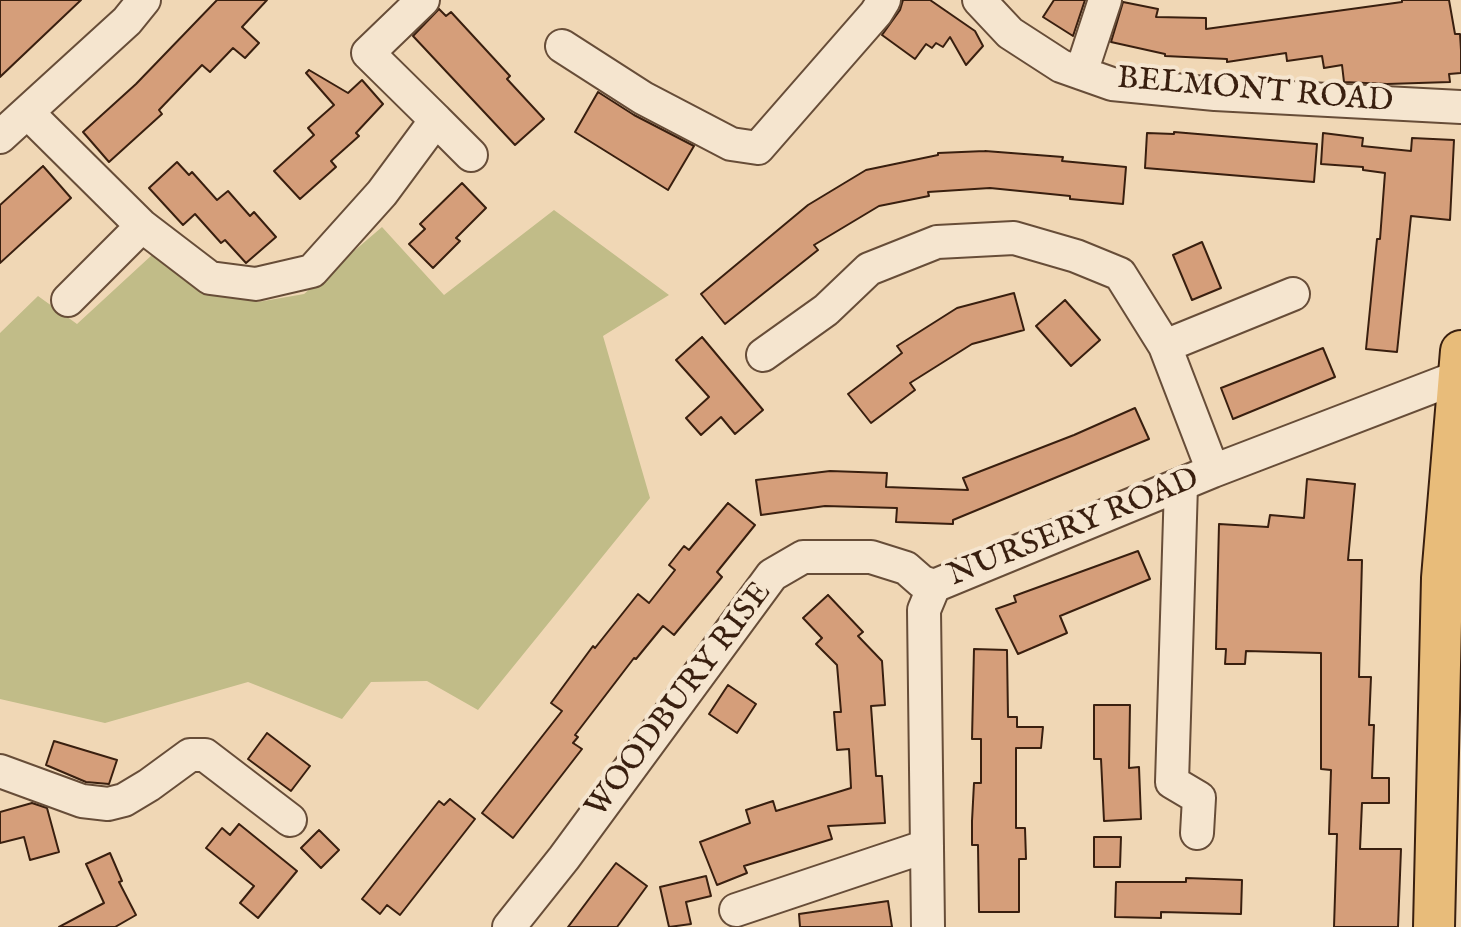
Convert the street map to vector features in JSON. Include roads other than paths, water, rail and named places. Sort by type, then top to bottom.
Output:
[{"type":"main road","points":[[1434,927],[1449,763],[1442,578],[1460,364]]},
{"type":"street","points":[[0,137],[127,21],[144,0]]},
{"type":"street","points":[[423,0],[368,53],[471,155]]},
{"type":"street","points":[[562,46],[643,98],[731,144],[758,148],[884,0]]},
{"type":"street","name":"BELMONT ROAD","points":[[979,0],[1010,33],[1061,66],[1112,84],[1215,94],[1461,107]]},
{"type":"street","points":[[1081,73],[1105,0]]},
{"type":"street","points":[[28,113],[142,226],[210,278],[256,284],[312,271],[382,193],[436,120]]},
{"type":"street","points":[[68,300],[142,226]]},
{"type":"street","points":[[763,355],[826,310],[869,269],[937,242],[1014,238],[1076,256],[1120,274],[1165,346],[1213,471]]},
{"type":"street","points":[[1165,346],[1293,294]]},
{"type":"street","name":"NURSERY ROAD","points":[[928,927],[924,610],[934,586],[1181,485],[1460,364]]},
{"type":"street","points":[[1181,485],[1172,782],[1199,798],[1197,833]]},
{"type":"street","name":"WOODBURY RISE","points":[[509,927],[564,858],[772,575],[803,557],[871,557],[906,568],[922,582],[934,586]]},
{"type":"street","points":[[0,771],[82,801],[108,804],[124,800],[190,755],[205,755],[290,820]]},
{"type":"street","points":[[736,910],[927,846]]}]
